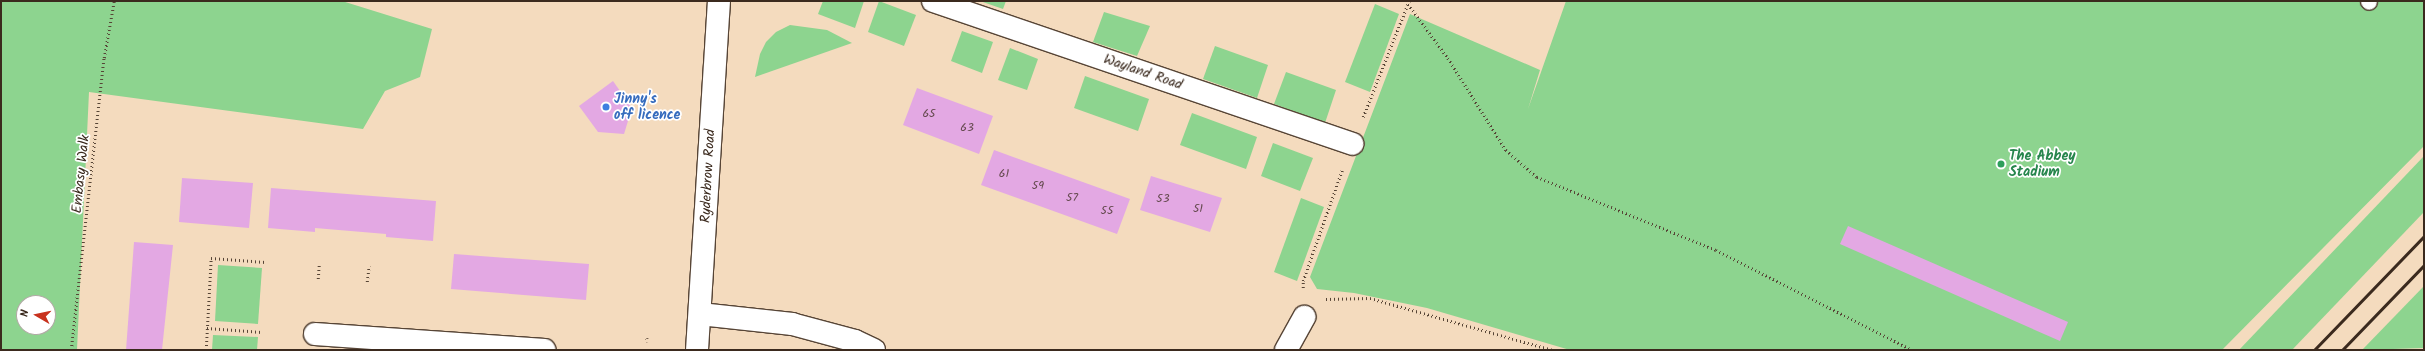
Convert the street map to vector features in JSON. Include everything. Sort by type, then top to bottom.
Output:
[{"type":"street","name":"Ryderbrow Road","points":[[697,350],[719,1]]},
{"type":"street","name":"Wayland Road","points":[[933,1],[1352,144]]},
{"type":"street","points":[[700,314],[792,324],[854,341],[874,350]]},
{"type":"street","points":[[1286,350],[1304,317]]},
{"type":"street","points":[[315,334],[544,350]]},
{"type":"path","name":"Embasy Walk","points":[[71,350],[104,58],[114,1]]},
{"type":"path","points":[[1408,4],[1448,58],[1506,150],[1537,177],[1716,250],[1912,350]]},
{"type":"path","points":[[206,350],[211,258],[266,262]]},
{"type":"path","points":[[318,279],[319,264]]},
{"type":"path","points":[[368,282],[369,266]]},
{"type":"path","points":[[1304,317],[1329,297],[1370,298],[1553,350]]},
{"type":"path","points":[[207,328],[262,332]]},
{"type":"path","points":[[647,338],[648,342]]},
{"type":"green space","points":[[1,1],[342,1],[432,29],[420,77],[385,91],[363,129],[89,92],[77,350],[1,350]]},
{"type":"green space","points":[[823,1],[864,1],[855,28],[818,14]]},
{"type":"green space","points":[[879,1],[916,15],[904,46],[868,32]]},
{"type":"green space","points":[[980,1],[1006,1],[1003,9]]},
{"type":"green space","name":"The Abbey Stadium","points":[[1566,1],[2424,1],[2424,146],[2222,350],[1570,350],[1427,308],[1354,293],[1317,289],[1310,277],[1410,14],[1540,70],[1528,109]]},
{"type":"green space","points":[[1375,4],[1399,14],[1370,92],[1345,82]]},
{"type":"green space","points":[[1104,12],[1150,26],[1137,56],[1093,42]]},
{"type":"green space","points":[[790,25],[827,30],[852,43],[755,77],[760,54],[766,42],[776,32]]},
{"type":"green space","points":[[962,31],[993,42],[982,73],[951,61]]},
{"type":"green space","points":[[1215,46],[1268,65],[1257,98],[1203,79]]},
{"type":"green space","points":[[1010,48],[1038,59],[1027,90],[998,80]]},
{"type":"green space","points":[[1286,72],[1336,90],[1325,123],[1274,104]]},
{"type":"green space","points":[[1085,76],[1149,99],[1138,131],[1074,108]]},
{"type":"green space","points":[[1192,113],[1257,137],[1246,169],[1180,145]]},
{"type":"green space","points":[[1273,143],[1313,158],[1300,191],[1261,176]]},
{"type":"green space","points":[[2424,156],[2424,212],[2292,350],[2239,350]]},
{"type":"green space","points":[[1301,198],[1324,207],[1297,281],[1274,272]]},
{"type":"green space","points":[[218,265],[262,268],[258,324],[215,321]]},
{"type":"green space","points":[[2424,286],[2424,348],[2362,350]]},
{"type":"green space","points":[[213,335],[258,337],[257,350],[212,350]]},
{"type":"building","name":"Jinny's off licence","points":[[613,81],[632,108],[624,134],[598,132],[579,106]]},
{"type":"building","points":[[917,88],[993,116],[979,154],[903,125]]},
{"type":"building","points":[[994,150],[1130,199],[1117,234],[981,185]]},
{"type":"building","points":[[1151,176],[1222,198],[1210,232],[1140,210]]},
{"type":"building","points":[[182,178],[253,183],[249,228],[179,222]]},
{"type":"building","points":[[271,188],[436,201],[433,241],[386,237],[386,234],[315,228],[315,232],[268,228]]},
{"type":"building","points":[[1848,226],[2068,322],[2060,341],[1840,244]]},
{"type":"building","points":[[134,242],[173,245],[162,350],[126,350]]},
{"type":"building","points":[[454,254],[589,264],[586,300],[451,289]]},
{"type":"railway","points":[[2314,350],[2424,236]]},
{"type":"railway","points":[[2342,350],[2424,265]]},
{"type":"place","name":"Jinny's off licence","points":[[606,107]]},
{"type":"place","name":"The Abbey Stadium","points":[[2001,164]]}]
